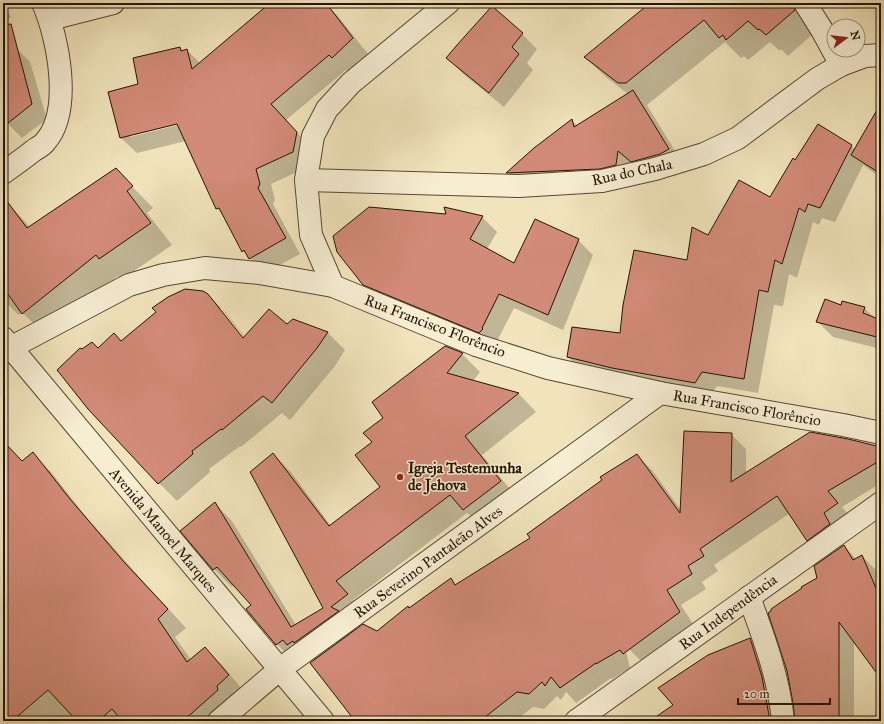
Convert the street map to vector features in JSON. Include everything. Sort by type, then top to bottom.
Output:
[{"type":"street","points":[[3,173],[45,143],[56,126],[60,105],[60,71],[46,11],[113,3]]},
{"type":"street","points":[[333,286],[311,235],[306,180],[313,136],[327,109],[351,83],[448,3]]},
{"type":"street","points":[[805,3],[841,65]]},
{"type":"street","name":"Rua do Chala","points":[[306,180],[519,186],[602,181],[655,169],[704,154],[738,138],[817,79],[841,65],[865,56],[881,55]]},
{"type":"street","name":"Rua Francisco Florêncio","points":[[5,346],[130,285],[163,275],[204,268],[259,273],[333,286],[476,345],[548,368],[660,393],[881,433]]},
{"type":"street","name":"Avenida Manoel Marques","points":[[5,346],[323,721]]},
{"type":"street","name":"Rua Severino Pantaleão Alves","points":[[219,721],[280,669],[660,393]]},
{"type":"street","name":"Rua Independência","points":[[576,721],[749,597],[880,506]]},
{"type":"street","points":[[749,597],[770,656],[781,701],[783,721]]},
{"type":"building","points":[[270,3],[326,3],[353,38],[332,58],[329,55],[271,104],[297,132],[293,152],[256,169],[260,184],[258,188],[286,238],[249,259],[244,250],[242,252],[219,208],[216,209],[177,124],[120,138],[108,92],[138,84],[133,58],[180,47],[181,51],[187,49],[192,69]]},
{"type":"building","points":[[650,3],[793,3],[795,10],[766,35],[748,21],[726,40],[723,35],[719,38],[704,20],[626,83],[618,83],[584,57]]},
{"type":"building","points":[[492,6],[523,33],[512,47],[519,54],[489,93],[446,58]]},
{"type":"building","points":[[11,24],[32,104],[3,127],[3,25]]},
{"type":"building","points":[[633,90],[669,149],[660,154],[631,162],[618,151],[616,165],[600,169],[506,173],[534,148],[572,119],[574,127]]},
{"type":"building","points":[[881,103],[881,174],[851,155]]},
{"type":"building","points":[[818,124],[852,145],[820,208],[808,204],[805,212],[799,208],[782,264],[775,260],[768,292],[759,290],[744,379],[702,372],[695,383],[612,368],[567,357],[572,327],[620,333],[623,305],[634,250],[687,260],[692,227],[708,235],[739,180],[770,197],[793,158],[795,160]]},
{"type":"building","points":[[116,168],[133,186],[127,191],[151,223],[99,259],[96,255],[22,314],[3,287],[3,196],[27,228]]},
{"type":"building","points":[[369,207],[446,214],[444,207],[483,216],[470,239],[514,263],[535,219],[579,239],[548,315],[499,294],[482,328],[483,329],[479,333],[363,285],[337,252],[333,236]]},
{"type":"building","points":[[185,289],[203,291],[208,294],[243,338],[269,309],[287,324],[293,319],[328,332],[317,348],[272,403],[263,396],[222,430],[221,429],[192,451],[193,454],[158,484],[88,409],[57,370],[80,348],[82,349],[92,342],[98,348],[114,333],[121,341],[156,312],[152,308],[168,297]]},
{"type":"building","points":[[825,299],[841,305],[842,301],[865,307],[863,313],[881,320],[881,338],[816,322]]},
{"type":"building","points":[[445,346],[463,353],[447,373],[519,393],[465,436],[501,481],[463,510],[450,495],[336,581],[348,594],[331,607],[339,611],[294,643],[293,641],[287,645],[283,640],[276,645],[246,609],[251,605],[217,567],[213,570],[180,531],[215,502],[291,627],[323,608],[250,472],[273,453],[329,526],[380,487],[355,455],[372,442],[363,433],[383,418],[372,402]]},
{"type":"building","points":[[684,431],[732,433],[731,482],[810,432],[881,447],[881,460],[828,491],[838,503],[824,513],[830,524],[807,541],[777,496],[700,549],[704,556],[688,566],[692,574],[667,590],[680,612],[623,654],[620,650],[596,663],[560,688],[551,677],[545,686],[542,682],[529,694],[517,692],[480,721],[355,721],[310,663],[363,624],[377,631],[408,606],[409,608],[451,578],[455,585],[530,538],[527,534],[602,480],[600,477],[637,454],[680,513]]},
{"type":"building","points":[[3,441],[22,461],[33,452],[70,499],[124,562],[168,609],[158,619],[187,662],[205,647],[229,675],[217,686],[218,690],[183,721],[122,721],[112,709],[98,721],[77,721],[48,690],[12,721],[3,721]]},
{"type":"building","points":[[844,545],[853,560],[862,555],[881,600],[881,679],[839,622],[839,721],[795,721],[787,671],[768,613],[771,609],[802,588],[801,587],[817,578],[814,566]]},
{"type":"building","points":[[750,638],[762,677],[770,721],[650,721],[673,705],[658,688],[708,655]]},
{"type":"place","name":"Igreja Testemunha de Jehova","points":[[400,477]]}]
